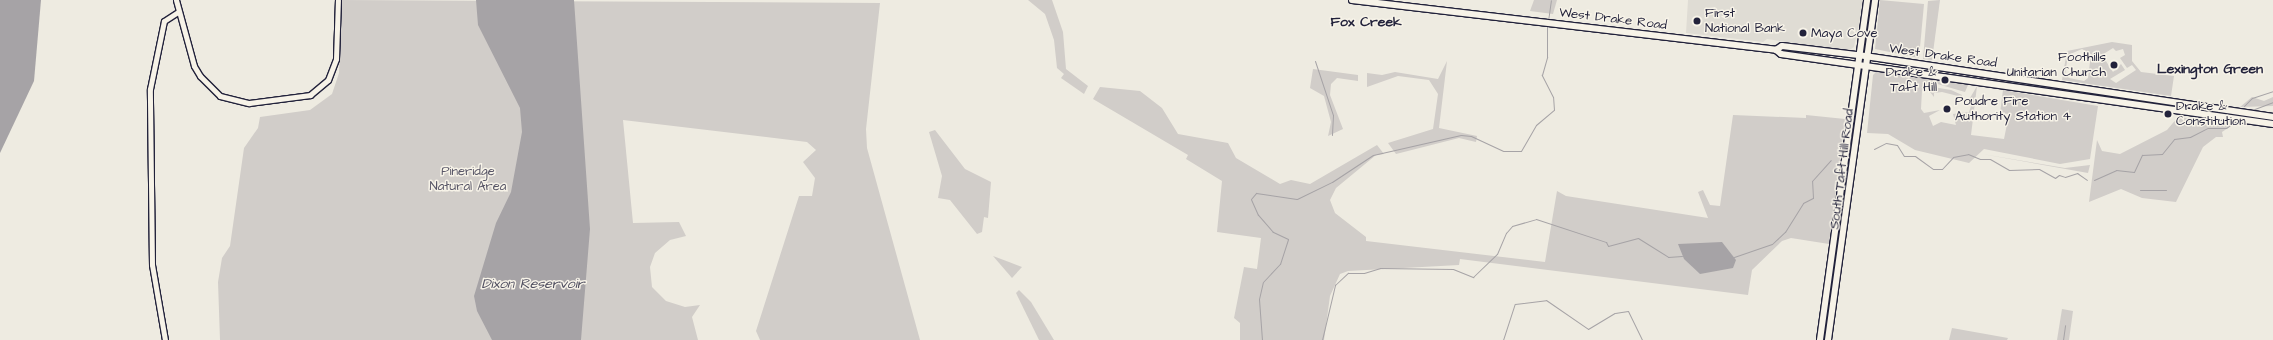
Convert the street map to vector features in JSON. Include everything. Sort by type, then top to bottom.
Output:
[{"type":"main road","name":"West Drake Road","points":[[1352,0],[1776,50],[1781,54],[1867,64],[2224,118],[2273,124]]},
{"type":"main road","name":"South Taft Hill Road","points":[[1820,340],[1831,280],[1858,55],[1867,0]]},
{"type":"main road","name":"South Taft Hill Road","points":[[1828,340],[1875,0]]},
{"type":"main road","name":"West Drake Road","points":[[1776,50],[1782,46],[1868,56],[2273,117]]},
{"type":"street","points":[[176,0],[178,12],[194,66],[205,84],[230,100],[249,103],[310,95],[328,80],[336,59],[338,0]]},
{"type":"street","points":[[165,340],[152,265],[150,89],[164,21],[178,12]]},
{"type":"shaded area","points":[[1688,0],[1864,0],[1854,47],[1848,51],[1767,39],[1763,42],[1686,33]]},
{"type":"green space","name":"Pineridge Natural Area","points":[[342,0],[880,3],[866,129],[867,148],[920,340],[760,340],[756,331],[799,196],[812,196],[815,178],[803,162],[816,150],[807,142],[623,120],[633,223],[679,222],[686,236],[670,240],[655,253],[650,267],[652,287],[666,301],[685,307],[700,305],[692,317],[698,340],[220,340],[218,282],[222,258],[230,246],[244,148],[258,128],[260,117],[310,110],[332,94],[339,73]]},
{"type":"green space","points":[[1028,0],[1052,0],[1063,32],[1066,69],[1088,86],[1084,94],[1061,78],[1064,74],[1057,68],[1054,40],[1045,14]]},
{"type":"green space","points":[[1534,0],[1557,0],[1553,14],[1530,11]]},
{"type":"green space","points":[[1880,0],[1924,4],[1919,58],[1875,49]]},
{"type":"green space","points":[[1940,0],[1932,60],[1923,59],[1928,1]]},
{"type":"green space","points":[[2112,42],[2132,45],[2132,61],[2141,72],[2174,76],[2171,96],[2062,80],[2067,51]],"holes":[[[2113,48],[2116,51],[2123,49],[2125,55],[2120,58],[2127,68],[2132,65],[2136,70],[2116,83],[2110,79],[2125,70],[2121,64],[2113,72],[2102,55]],[[2082,49],[2091,54],[2088,78],[2084,81],[2069,78],[2065,75],[2068,55]]]},
{"type":"green space","points":[[1447,61],[1439,128],[1477,136],[1476,142],[1459,138],[1396,154],[1388,143],[1433,129],[1438,94],[1429,80],[1398,76],[1367,87],[1367,73],[1382,75],[1395,72],[1438,79]]},
{"type":"green space","points":[[1313,69],[1358,75],[1358,81],[1337,78],[1331,84],[1330,95],[1343,129],[1328,136],[1331,122],[1324,96],[1310,88]]},
{"type":"green space","points":[[1877,71],[1968,85],[1965,92],[1934,83],[1922,90],[1921,109],[1924,113],[1940,110],[1929,116],[1933,126],[1941,122],[1956,125],[1953,114],[1969,112],[1973,100],[1970,98],[1977,86],[1971,135],[2004,139],[2009,114],[2000,113],[2003,90],[2098,106],[2090,159],[2060,164],[1984,149],[1969,163],[1915,150],[1888,134],[1867,133],[1873,75]]},
{"type":"green space","points":[[1100,87],[1140,91],[1162,108],[1178,134],[1228,143],[1236,158],[1280,184],[1291,180],[1310,184],[1377,145],[1384,154],[1376,155],[1336,188],[1330,200],[1335,213],[1366,237],[1366,241],[1545,262],[1557,191],[1566,196],[1708,218],[1698,192],[1703,190],[1710,205],[1720,206],[1733,115],[1806,118],[1806,115],[1845,119],[1829,244],[1791,238],[1782,241],[1752,270],[1748,295],[1460,259],[1459,265],[1348,271],[1340,274],[1330,296],[1324,340],[1240,340],[1240,323],[1234,318],[1244,267],[1257,269],[1261,238],[1217,232],[1222,181],[1186,159],[1188,155],[1093,99]]},
{"type":"green space","points":[[1933,87],[1951,90],[1962,95],[1962,97],[1942,92],[1934,93],[1934,97],[1930,92]]},
{"type":"green space","points":[[2252,97],[2264,101],[2273,97],[2273,106],[2240,107]]},
{"type":"green space","points":[[2178,117],[2234,124],[2222,132],[2223,137],[2216,137],[2203,147],[2176,202],[2142,198],[2121,189],[2089,202],[2097,140],[2102,151],[2120,154],[2167,130]]},
{"type":"green space","points":[[935,130],[965,169],[991,182],[988,218],[984,217],[982,232],[977,234],[950,200],[938,198],[942,176],[929,132]]},
{"type":"green space","points":[[1982,154],[2065,168],[2090,165],[2088,173]]},
{"type":"green space","points":[[993,256],[1009,262],[1022,267],[1012,278]]},
{"type":"green space","points":[[1019,290],[1031,302],[1054,340],[1039,340],[1016,293]]},
{"type":"green space","points":[[2062,309],[2073,311],[2069,340],[2057,340]]},
{"type":"green space","points":[[1952,328],[2008,338],[2007,340],[1949,340]]},
{"type":"water","points":[[0,0],[41,0],[34,81],[0,153]]},
{"type":"water","name":"Dixon Reservoir","points":[[476,0],[574,0],[590,229],[581,340],[492,340],[477,311],[474,296],[496,223],[511,192],[522,132],[520,108],[478,25]]},
{"type":"water","points":[[1722,242],[1736,260],[1733,268],[1700,274],[1684,259],[1678,244]]},
{"type":"waterway","points":[[1548,21],[1551,0]]},
{"type":"waterway","points":[[1262,340],[1259,299],[1263,282],[1280,264],[1288,239],[1273,232],[1258,215],[1251,199],[1256,193],[1297,199],[1332,182],[1373,155],[1461,135],[1471,136],[1503,151],[1521,151],[1536,125],[1554,110],[1553,97],[1542,75],[1547,57],[1547,26]]},
{"type":"waterway","points":[[1315,61],[1333,115],[1332,135]]},
{"type":"waterway","points":[[2244,106],[2252,98],[2273,91]]},
{"type":"waterway","points":[[2252,110],[2273,102]]},
{"type":"waterway","points":[[2094,180],[2116,170],[2134,172],[2142,155],[2162,154],[2174,139],[2190,137],[2208,128],[2226,128],[2236,121]]},
{"type":"waterway","points":[[1874,149],[1886,143],[1897,145],[1904,156],[1915,156],[1933,169],[1942,169],[1953,157],[1968,154],[1980,159],[1990,159],[2009,170],[2039,169],[2055,178],[2059,175],[2065,177],[2077,173],[2087,180]]},
{"type":"waterway","points":[[1734,257],[1772,244],[1785,232],[1803,203],[1813,198],[1812,181],[1831,160]]},
{"type":"waterway","points":[[2140,190],[2166,190]]},
{"type":"waterway","points":[[1322,340],[1335,285],[1348,273],[1364,273],[1380,268],[1453,269],[1473,277],[1497,254],[1506,233],[1512,226],[1536,219],[1606,242],[1608,246],[1638,238],[1668,257],[1682,256]]},
{"type":"waterway","points":[[1503,340],[1515,304],[1546,300],[1588,329],[1615,313],[1628,311],[1642,340]]},
{"type":"waterway","points":[[2063,340],[2065,325]]},
{"type":"place","name":"First National Bank","points":[[1697,21]]},
{"type":"place","name":"Maya Cove","points":[[1803,33]]},
{"type":"place","name":"Foothills Unitarian Church","points":[[2114,65]]},
{"type":"place","name":"Drake & Taft Hill","points":[[1945,80]]},
{"type":"place","name":"Poudre Fire Authority Station 4","points":[[1947,109]]},
{"type":"place","name":"Drake & Constitution","points":[[2168,114]]},
{"type":"district","name":"Fox Creek","points":[[1366,22]]},
{"type":"district","name":"Lexington Green","points":[[2210,69]]}]
